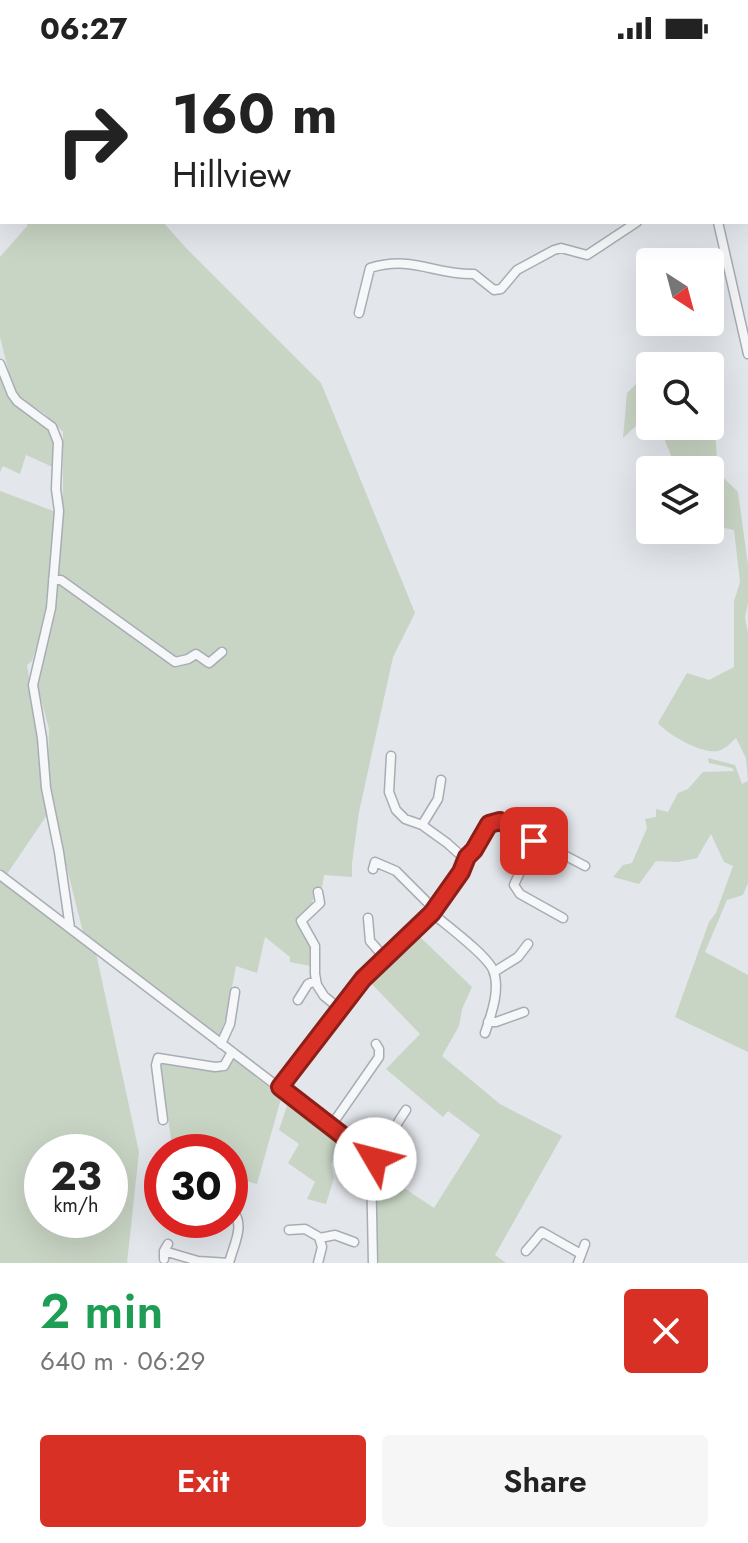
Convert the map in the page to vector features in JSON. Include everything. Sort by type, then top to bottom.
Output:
[{"type":"street","points":[[359,313],[370,268],[402,262],[455,274],[474,274],[494,290],[501,289],[517,270],[554,250],[561,248],[587,255],[634,224]]},
{"type":"street","points":[[718,224],[748,354]]},
{"type":"street","points":[[0,364],[6,384],[17,401],[52,427],[56,436],[59,511],[51,608],[33,685],[46,788],[70,928]]},
{"type":"street","points":[[53,580],[61,580],[175,662],[196,654],[209,663],[222,652]]},
{"type":"street","points":[[391,756],[389,792],[392,804],[405,819],[422,825],[466,860]]},
{"type":"street","points":[[422,825],[438,799],[441,779]]},
{"type":"street","points":[[280,1087],[363,979],[433,912],[454,883],[485,828],[493,822],[500,821],[585,866]]},
{"type":"street","points":[[534,841],[514,885],[520,894],[563,918]]},
{"type":"street","points":[[373,869],[375,862],[396,871],[433,912],[485,959],[494,972],[496,990],[485,1033]]},
{"type":"street","points":[[0,875],[365,1153],[371,1164],[373,1263]]},
{"type":"street","points":[[318,892],[320,903],[301,921],[315,946],[315,981],[324,996],[340,1009]]},
{"type":"street","points":[[368,917],[370,941],[385,958]]},
{"type":"street","points":[[494,972],[518,957],[528,944]]},
{"type":"street","points":[[298,1000],[308,984],[315,981]]},
{"type":"street","points":[[221,1044],[230,1024],[235,992]]},
{"type":"street","points":[[488,1022],[524,1012]]},
{"type":"street","points":[[331,1126],[379,1057],[376,1044]]},
{"type":"street","points":[[163,1120],[156,1065],[158,1058],[215,1067],[224,1066],[232,1052]]},
{"type":"street","points":[[371,1164],[406,1110]]},
{"type":"street","points":[[289,1230],[310,1230],[320,1238],[322,1247],[318,1263]]},
{"type":"street","points":[[526,1251],[542,1232],[579,1258],[585,1244]]},
{"type":"street","points":[[320,1238],[335,1235],[354,1242]]},
{"type":"street","points":[[165,1251],[198,1261],[229,1263],[237,1238]]},
{"type":"green space","points":[[165,224],[321,383],[415,613],[393,657],[359,812],[352,877],[324,875],[322,888],[315,888],[311,910],[295,922],[308,942],[311,966],[290,962],[290,957],[265,937],[257,973],[236,966],[226,1018],[219,1036],[83,932],[63,853],[48,768],[49,729],[37,684],[51,630],[58,575],[63,432],[44,413],[22,400],[12,385],[0,337],[0,257],[28,225]]},
{"type":"green space","points":[[0,368],[5,385],[55,435],[55,468],[26,455],[20,474],[3,466],[0,472]]},
{"type":"green space","points":[[636,384],[636,426],[623,438],[627,393]]},
{"type":"green space","points":[[665,440],[716,440],[717,456],[671,456]]},
{"type":"green space","points":[[724,478],[738,492],[748,565],[745,618],[748,633],[748,781],[746,758],[736,738],[721,750],[706,750],[678,739],[658,723],[687,673],[709,680],[734,667],[734,601],[740,582],[734,530],[724,528]]},
{"type":"green space","points":[[0,491],[56,512],[47,613],[32,661],[27,665],[49,812],[7,874],[0,869]]},
{"type":"green space","points":[[708,758],[735,765],[742,784],[748,781],[748,883],[743,895],[727,900],[705,952],[748,975],[748,1052],[675,1017],[733,866],[724,862],[711,834],[697,858],[678,862],[656,861],[639,884],[613,877],[623,865],[632,863],[647,828],[645,819],[656,817],[656,809],[668,812],[678,793],[688,789],[703,772],[734,771],[709,763]]},
{"type":"green space","points":[[0,879],[96,953],[139,1152],[127,1263],[0,1263]]},
{"type":"green space","points":[[418,935],[472,987],[462,1009],[459,1026],[442,1056],[500,1104],[562,1136],[495,1255],[506,1263],[379,1263],[377,1170],[434,1208],[480,1135],[448,1111],[443,1117],[386,1069],[420,1034],[368,980]]},
{"type":"green space","points":[[235,1058],[282,1095],[257,1184],[248,1182],[248,1134],[170,1134],[161,1072],[162,1059],[224,1072]]},
{"type":"green space","points":[[293,1101],[342,1139],[331,1164],[334,1178],[326,1204],[307,1199],[315,1182],[288,1163],[299,1144],[279,1130],[288,1103]]},
{"type":"route","points":[[375,1159],[371,1164],[365,1153],[280,1087],[363,979],[432,913],[489,824],[500,821],[534,841]]}]
